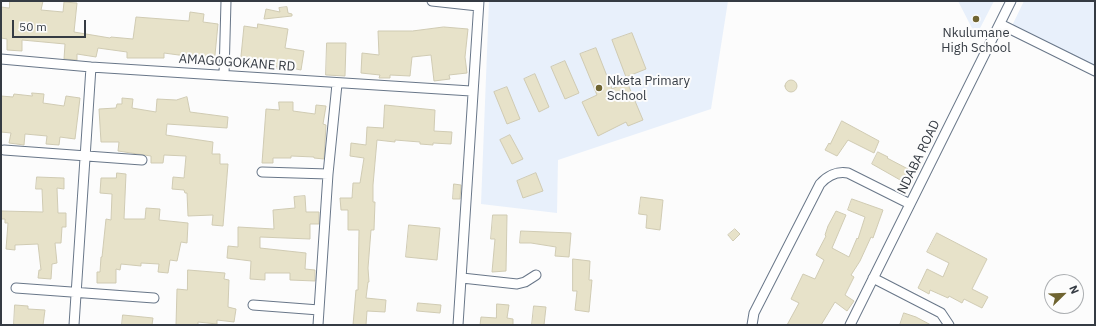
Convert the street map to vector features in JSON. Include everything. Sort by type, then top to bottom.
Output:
[{"type":"street","points":[[224,75],[226,1]]},
{"type":"street","points":[[432,1],[478,4],[471,91],[462,278],[458,325]]},
{"type":"street","name":"NDABA ROAD","points":[[850,325],[1011,1]]},
{"type":"street","points":[[1000,24],[1095,71]]},
{"type":"street","name":"AMAGOGOKANE RD","points":[[1,59],[91,67],[337,84],[471,91]]},
{"type":"street","points":[[74,325],[91,67]]},
{"type":"street","points":[[318,325],[328,174],[337,84]]},
{"type":"street","points":[[4,150],[142,160]]},
{"type":"street","points":[[262,172],[328,174]]},
{"type":"street","points":[[752,325],[754,313],[820,184],[824,180],[838,173],[848,173],[910,204]]},
{"type":"street","points":[[462,278],[517,284],[525,282],[536,274]]},
{"type":"street","points":[[873,278],[941,313],[949,325]]},
{"type":"street","points":[[16,288],[154,298]]},
{"type":"street","points":[[252,304],[319,310]]},
{"type":"shaded area","name":"Nketa Primary School","points":[[489,1],[728,1],[711,109],[558,160],[557,213],[481,204]]},
{"type":"shaded area","name":"Nkulumane High School","points":[[958,1],[994,1],[976,36]]},
{"type":"shaded area","points":[[1024,1],[1095,1],[1095,73],[1008,34]]},
{"type":"building","points":[[10,1],[43,1],[41,10],[63,12],[64,2],[77,3],[74,32],[110,38],[133,39],[136,17],[189,21],[190,12],[204,14],[203,22],[218,24],[214,65],[185,61],[186,56],[164,53],[164,58],[127,58],[127,52],[98,48],[96,57],[77,54],[77,60],[64,59],[65,44],[22,40],[22,51],[7,50],[7,39],[1,38],[1,7],[9,8]]},
{"type":"building","points":[[287,7],[288,13],[292,14],[292,16],[264,19],[266,9],[280,12],[279,8]]},
{"type":"building","points":[[258,24],[288,29],[285,48],[304,51],[301,70],[287,67],[287,69],[277,69],[277,66],[240,66],[244,26],[257,28]]},
{"type":"building","points":[[444,27],[468,29],[465,57],[467,73],[449,75],[450,79],[434,81],[431,55],[412,57],[410,76],[390,75],[390,78],[379,78],[380,75],[361,73],[362,53],[379,55],[378,31],[412,31]]},
{"type":"building","points":[[632,33],[646,69],[626,77],[612,40]]},
{"type":"building","points":[[327,43],[346,43],[345,76],[326,75]]},
{"type":"building","points":[[596,48],[612,89],[627,82],[643,120],[628,126],[626,122],[598,136],[582,102],[597,95],[580,54]]},
{"type":"building","points":[[565,61],[579,93],[565,99],[551,67]]},
{"type":"building","points":[[535,74],[549,107],[539,112],[524,79]]},
{"type":"building","points":[[789,80],[793,80],[797,86],[793,92],[789,92],[785,88],[785,84]]},
{"type":"building","points":[[507,87],[520,119],[507,124],[494,92]]},
{"type":"building","points":[[32,93],[44,94],[43,103],[64,106],[66,96],[80,98],[75,139],[60,137],[59,145],[46,144],[47,136],[25,134],[24,145],[9,143],[11,133],[1,132],[1,96],[13,97],[14,94],[32,96]]},
{"type":"building","points":[[187,97],[190,112],[228,117],[227,128],[167,124],[166,135],[213,142],[212,154],[220,154],[220,164],[228,164],[223,226],[212,225],[213,215],[188,216],[187,193],[185,193],[184,190],[172,189],[173,177],[184,178],[186,156],[164,155],[163,163],[151,163],[151,156],[118,151],[119,142],[101,142],[99,109],[116,108],[117,104],[122,104],[122,98],[133,99],[132,108],[156,112],[157,99],[176,100]]},
{"type":"building","points":[[279,102],[293,102],[293,111],[315,114],[316,105],[326,106],[323,124],[326,125],[324,159],[291,156],[291,158],[273,158],[273,163],[262,163],[266,109],[279,110]]},
{"type":"building","points":[[385,105],[435,110],[434,131],[452,132],[451,144],[433,143],[433,145],[420,144],[420,142],[377,140],[373,185],[373,202],[375,202],[374,230],[371,230],[368,268],[369,282],[366,298],[386,300],[385,312],[367,311],[366,325],[353,325],[356,290],[358,290],[359,230],[348,230],[348,210],[341,210],[340,198],[352,198],[353,183],[360,183],[364,158],[350,156],[351,143],[366,145],[367,127],[383,128]]},
{"type":"building","points":[[842,121],[879,141],[874,153],[848,140],[837,156],[825,150],[829,143],[830,144]]},
{"type":"building","points":[[510,135],[523,159],[512,164],[500,140]]},
{"type":"building","points":[[878,152],[908,169],[902,181],[872,164]]},
{"type":"building","points":[[117,173],[126,174],[124,219],[145,219],[146,208],[160,209],[159,220],[188,223],[187,243],[181,242],[177,261],[170,260],[168,273],[158,272],[159,264],[141,263],[141,266],[121,264],[120,270],[116,269],[116,283],[97,283],[97,272],[100,272],[106,219],[111,220],[112,194],[100,193],[101,178],[116,178]]},
{"type":"building","points":[[536,173],[543,191],[523,198],[517,181]]},
{"type":"building","points":[[37,177],[64,178],[64,189],[57,188],[58,213],[66,213],[66,227],[62,227],[61,243],[55,243],[57,263],[52,264],[51,279],[38,278],[39,270],[41,270],[38,244],[15,245],[15,250],[6,249],[8,223],[5,223],[5,219],[1,219],[1,211],[43,212],[42,189],[36,189]]},
{"type":"building","points":[[454,184],[461,185],[460,199],[453,199]]},
{"type":"building","points":[[305,196],[306,212],[319,212],[319,224],[310,224],[310,239],[260,237],[260,248],[306,253],[305,269],[315,270],[315,281],[290,280],[290,273],[265,273],[265,280],[250,279],[251,261],[227,258],[228,246],[238,247],[238,227],[274,229],[273,210],[295,208],[294,197]]},
{"type":"building","points":[[641,197],[663,200],[660,230],[646,228],[647,215],[639,214]]},
{"type":"building","points":[[852,199],[883,210],[873,238],[871,237],[860,261],[851,275],[854,277],[845,295],[854,301],[847,311],[835,302],[821,325],[787,325],[799,303],[791,299],[803,274],[815,279],[824,260],[816,255],[826,236],[828,226],[836,211],[846,215],[832,248],[849,257],[857,238],[858,239],[865,217],[848,210]]},
{"type":"building","points":[[493,215],[507,215],[506,271],[492,272],[495,239],[491,239]]},
{"type":"building","points":[[409,225],[440,228],[437,260],[406,257]]},
{"type":"building","points":[[735,229],[740,234],[733,241],[728,235]]},
{"type":"building","points":[[521,231],[571,233],[569,257],[555,256],[556,247],[531,243],[520,243]]},
{"type":"building","points":[[937,233],[987,259],[972,289],[988,297],[982,308],[964,299],[962,303],[949,296],[948,298],[930,290],[929,294],[918,288],[927,269],[943,277],[949,263],[927,252]]},
{"type":"building","points":[[573,259],[590,261],[589,280],[592,280],[589,312],[575,310],[577,291],[573,291]]},
{"type":"building","points":[[188,270],[225,273],[224,279],[229,280],[228,307],[236,309],[234,322],[217,320],[217,324],[198,322],[198,325],[176,325],[177,289],[187,290]]},
{"type":"building","points":[[418,303],[441,305],[440,313],[417,311]]},
{"type":"building","points":[[497,304],[509,305],[507,318],[513,319],[513,325],[480,325],[481,317],[496,318]]},
{"type":"building","points":[[15,305],[28,306],[28,309],[45,310],[43,325],[14,325]]},
{"type":"building","points":[[534,306],[546,307],[544,325],[532,325]]},
{"type":"building","points":[[904,313],[916,317],[931,325],[900,325]]},
{"type":"building","points":[[123,315],[153,318],[152,325],[122,325]]},
{"type":"place","name":"Nkulumane High School","points":[[976,19]]},
{"type":"place","name":"Nketa Primary School","points":[[599,88]]}]
